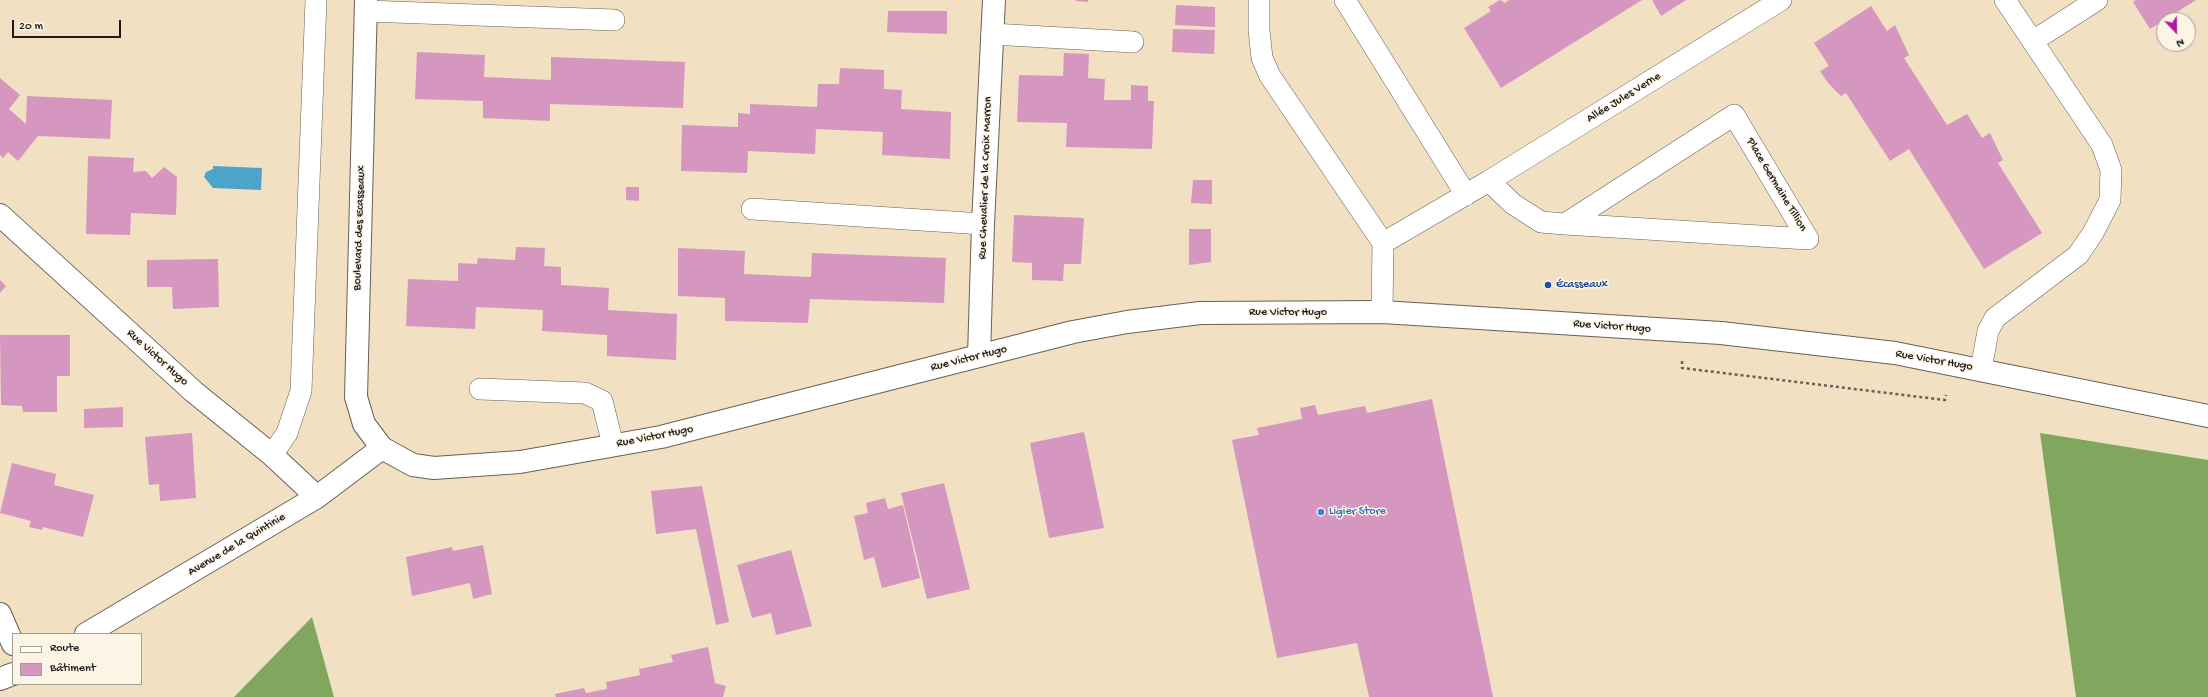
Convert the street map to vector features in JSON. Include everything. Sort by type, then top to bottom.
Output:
[{"type":"street","name":"Rue Chevalier de la Croix Marron","points":[[979,356],[982,224],[994,0]]},
{"type":"street","name":"Boulevard des Ecasseaux","points":[[366,5],[356,397],[364,424],[382,448]]},
{"type":"street","name":"Rue Victor Hugo","points":[[0,215],[194,392],[272,455],[317,497]]},
{"type":"street","name":"Rue Victor Hugo","points":[[382,448],[413,465],[434,468],[520,462],[661,437],[1073,332],[1127,322],[1200,313],[1382,312],[1721,333],[1879,352],[1950,363],[2208,416]]},
{"type":"street","name":"Avenue de la Quintinie","points":[[88,633],[317,497],[382,448]]},
{"type":"street","points":[[0,614],[12,642]]},
{"type":"street","points":[[0,679],[12,674]]},
{"type":"lane","points":[[272,455],[287,433],[301,392],[316,0]]},
{"type":"lane","points":[[1259,0],[1259,30],[1262,58],[1270,76],[1383,243],[1382,312]]},
{"type":"lane","points":[[1345,0],[1466,195]]},
{"type":"lane","name":"Allée Jules Verne","points":[[1383,243],[1490,181],[1781,0]]},
{"type":"lane","points":[[1981,369],[1988,331],[1995,318],[2078,255],[2093,233],[2110,200],[2111,170],[2102,145],[2005,0]]},
{"type":"lane","points":[[2033,41],[2097,0]]},
{"type":"lane","points":[[366,5],[614,20]]},
{"type":"lane","points":[[992,34],[1134,42]]},
{"type":"lane","name":"Place Germaine Tillion","points":[[1490,181],[1513,204],[1541,222],[1565,224],[1808,239],[1734,115],[1565,224]]},
{"type":"lane","points":[[752,209],[982,224]]},
{"type":"lane","points":[[480,389],[585,393],[602,401],[613,445]]},
{"type":"path","points":[[1682,331],[1682,368],[1945,400],[1950,363]]},
{"type":"green space","points":[[2040,433],[2208,460],[2208,697],[2076,697]]},
{"type":"green space","points":[[312,617],[334,697],[234,697]]},
{"type":"water","points":[[213,166],[262,168],[261,190],[213,188],[204,177],[206,172],[213,169]]},
{"type":"building","points":[[1088,0],[1088,2],[1076,1]]},
{"type":"building","points":[[1500,0],[1505,3],[1509,0],[1642,0],[1501,88],[1464,28],[1491,11],[1488,7]]},
{"type":"building","points":[[1652,0],[1686,0],[1661,16]]},
{"type":"building","points":[[2136,0],[2196,0],[2177,12],[2156,12],[2156,25],[2150,29],[2133,2]]},
{"type":"building","points":[[1176,5],[1215,7],[1215,27],[1175,25]]},
{"type":"building","points":[[1871,6],[1887,31],[1895,25],[1909,55],[1904,58],[1947,125],[1967,114],[1982,138],[1990,133],[2003,160],[1998,163],[2042,233],[1984,269],[1909,149],[1890,161],[1846,93],[1841,96],[1828,83],[1820,71],[1829,66],[1814,43]]},
{"type":"building","points":[[888,11],[947,11],[947,34],[887,32]]},
{"type":"building","points":[[1173,29],[1215,30],[1214,54],[1172,52]]},
{"type":"building","points":[[417,52],[485,55],[484,77],[551,80],[551,57],[685,62],[683,108],[550,104],[550,121],[483,118],[483,101],[415,99]]},
{"type":"building","points":[[1064,53],[1089,54],[1088,78],[1105,79],[1104,100],[1131,100],[1131,85],[1148,86],[1148,101],[1154,101],[1152,149],[1066,147],[1067,123],[1017,122],[1019,75],[1063,76]]},
{"type":"building","points":[[840,68],[884,70],[884,89],[902,90],[901,109],[951,112],[950,159],[882,155],[883,132],[816,129],[815,154],[748,151],[747,173],[681,171],[682,125],[738,127],[738,113],[750,114],[750,104],[817,107],[818,84],[839,84]]},
{"type":"building","points":[[0,78],[20,95],[9,109],[26,124],[27,96],[112,100],[110,139],[38,136],[18,161],[8,152],[3,158],[0,155]]},
{"type":"building","points":[[88,156],[134,158],[133,172],[146,171],[152,178],[164,167],[177,177],[176,215],[131,213],[130,235],[86,234]]},
{"type":"building","points":[[1193,180],[1212,180],[1212,204],[1191,203]]},
{"type":"building","points":[[626,187],[639,187],[639,201],[626,200]]},
{"type":"building","points":[[1014,215],[1084,218],[1081,264],[1064,264],[1063,281],[1032,280],[1032,263],[1012,262]]},
{"type":"building","points":[[1189,229],[1211,229],[1211,262],[1189,265]]},
{"type":"building","points":[[516,247],[545,248],[544,266],[561,267],[561,285],[609,288],[608,310],[677,314],[676,360],[607,356],[607,335],[542,331],[543,310],[476,307],[475,329],[406,326],[408,279],[458,281],[458,263],[477,264],[478,258],[515,260]]},
{"type":"building","points":[[678,248],[745,251],[744,274],[811,277],[812,253],[946,258],[944,303],[810,299],[808,323],[725,321],[725,298],[678,296]]},
{"type":"building","points":[[218,259],[219,307],[173,309],[172,287],[147,287],[147,260]]},
{"type":"building","points":[[0,280],[6,286],[0,293]]},
{"type":"building","points":[[0,335],[70,335],[70,376],[57,376],[57,412],[23,412],[22,406],[1,405]]},
{"type":"building","points":[[1432,399],[1493,697],[1369,697],[1357,643],[1277,658],[1232,440],[1259,435],[1257,428],[1302,419],[1300,408],[1315,405],[1318,415],[1365,406],[1367,413]]},
{"type":"building","points":[[123,407],[123,427],[84,428],[84,409]]},
{"type":"building","points":[[1084,432],[1104,528],[1049,538],[1030,443]]},
{"type":"building","points":[[192,433],[196,498],[160,501],[159,484],[149,485],[145,437]]},
{"type":"building","points":[[12,463],[56,474],[54,485],[94,495],[83,537],[43,527],[42,530],[29,527],[31,521],[0,513]]},
{"type":"building","points":[[944,483],[970,589],[927,599],[901,493]]},
{"type":"building","points":[[702,486],[729,622],[716,625],[696,529],[656,534],[651,491]]},
{"type":"building","points":[[885,498],[888,509],[903,505],[920,578],[882,588],[874,557],[864,560],[854,516],[868,513],[866,503]]},
{"type":"building","points":[[483,545],[492,594],[473,599],[470,583],[412,596],[406,557],[452,547],[453,551]]},
{"type":"building","points":[[791,550],[812,626],[776,635],[771,613],[752,618],[737,565]]},
{"type":"building","points":[[708,647],[715,683],[726,686],[723,697],[556,697],[555,694],[584,688],[586,693],[607,689],[606,682],[640,675],[639,669],[673,662],[671,655]]},
{"type":"place","name":"Écasseaux","points":[[1548,285]]},
{"type":"place","name":"Ligier Store","points":[[1321,512]]}]
